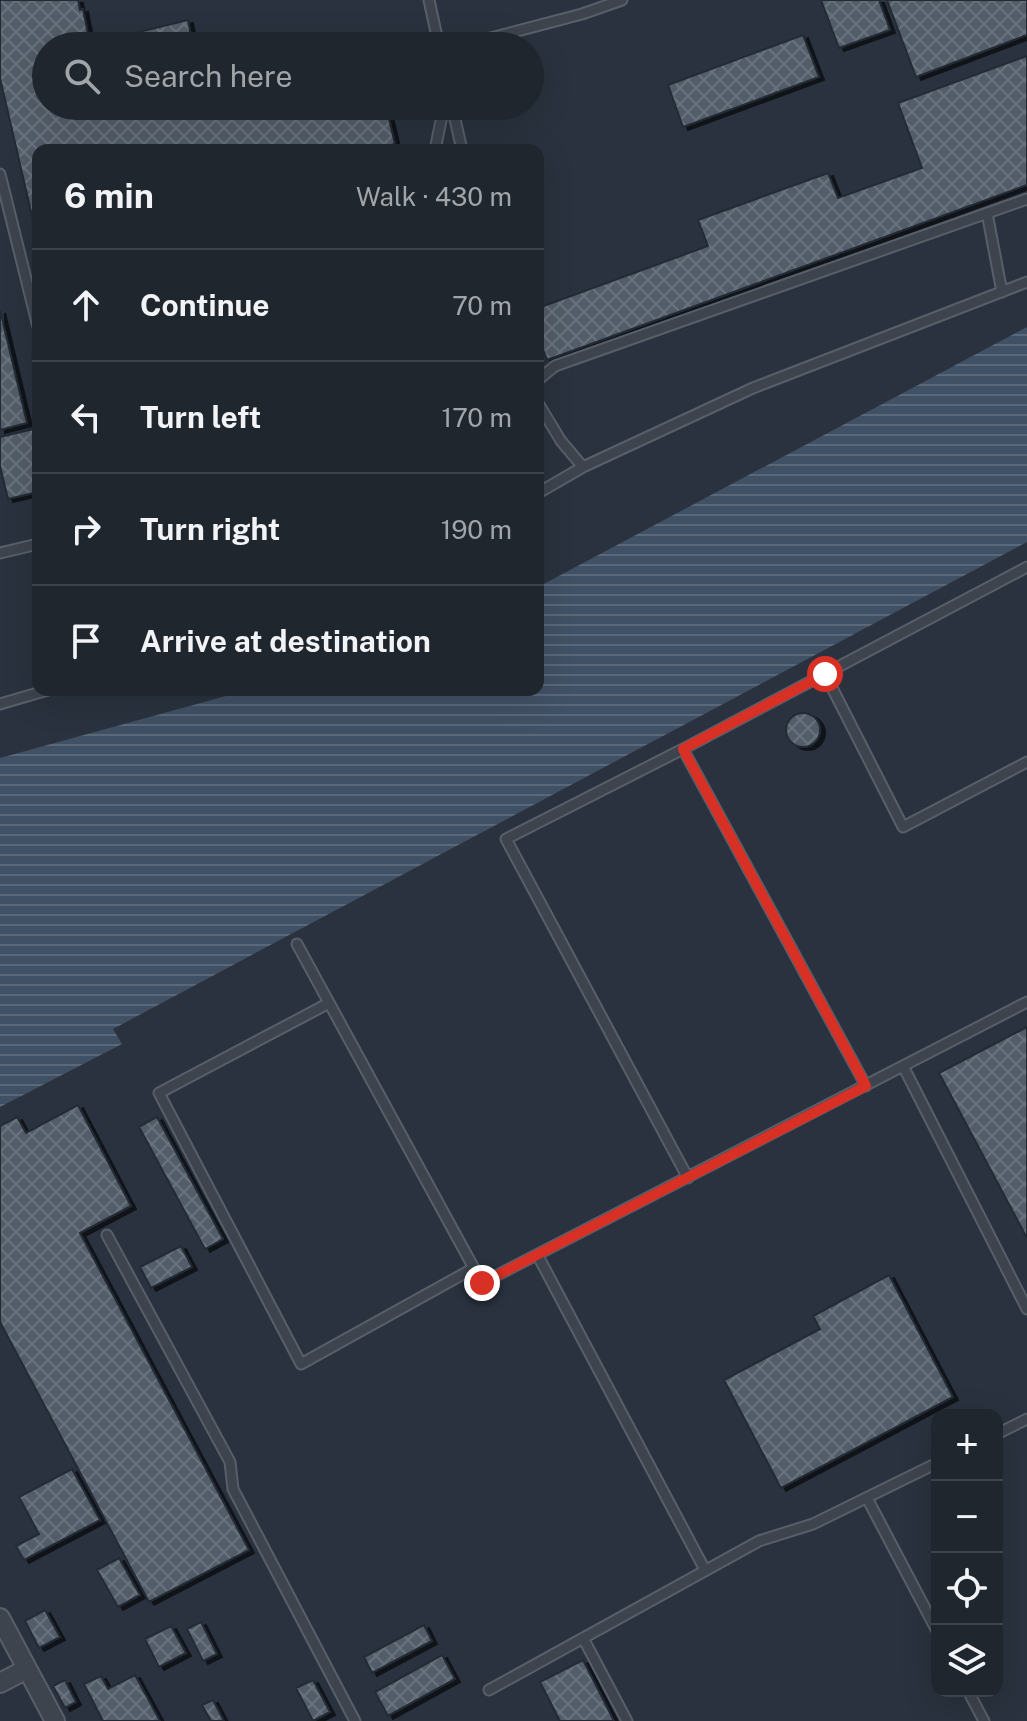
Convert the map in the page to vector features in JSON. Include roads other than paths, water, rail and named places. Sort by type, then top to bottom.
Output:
[{"type":"street","points":[[0,1618],[55,1721]]},
{"type":"street","points":[[0,1683],[27,1669]]},
{"type":"lane","points":[[429,0],[436,32]]},
{"type":"lane","points":[[513,32],[622,0]]},
{"type":"lane","points":[[436,144],[441,120]]},
{"type":"lane","points":[[455,120],[461,144]]},
{"type":"lane","points":[[0,174],[32,303]]},
{"type":"lane","points":[[544,375],[555,366],[1027,199]]},
{"type":"lane","points":[[987,213],[1002,292]]},
{"type":"lane","points":[[544,490],[583,467],[753,388],[1027,282]]},
{"type":"lane","points":[[544,413],[561,441],[583,467]]},
{"type":"lane","points":[[0,553],[32,545]]},
{"type":"lane","points":[[688,1178],[506,839],[1027,567]]},
{"type":"lane","points":[[825,674],[903,827],[1027,762]]},
{"type":"lane","points":[[0,704],[32,695]]},
{"type":"lane","points":[[683,749],[866,1086]]},
{"type":"lane","points":[[297,944],[482,1283],[1027,1002]]},
{"type":"lane","points":[[329,1003],[159,1093],[301,1364],[474,1268]]},
{"type":"lane","points":[[903,1066],[1027,1309]]},
{"type":"lane","points":[[107,1235],[230,1462],[233,1489],[355,1721]]},
{"type":"lane","points":[[538,1256],[705,1570]]},
{"type":"lane","points":[[1003,1431],[1027,1419]]},
{"type":"lane","points":[[489,1690],[759,1541],[813,1524],[931,1466]]},
{"type":"lane","points":[[867,1498],[934,1625]]},
{"type":"lane","points":[[583,1638],[627,1721]]},
{"type":"lane","points":[[971,1697],[984,1721]]},
{"type":"water","points":[[1027,327],[1027,542],[113,1029],[122,1044],[0,1107],[0,758],[226,696],[544,696],[544,584]]}]
